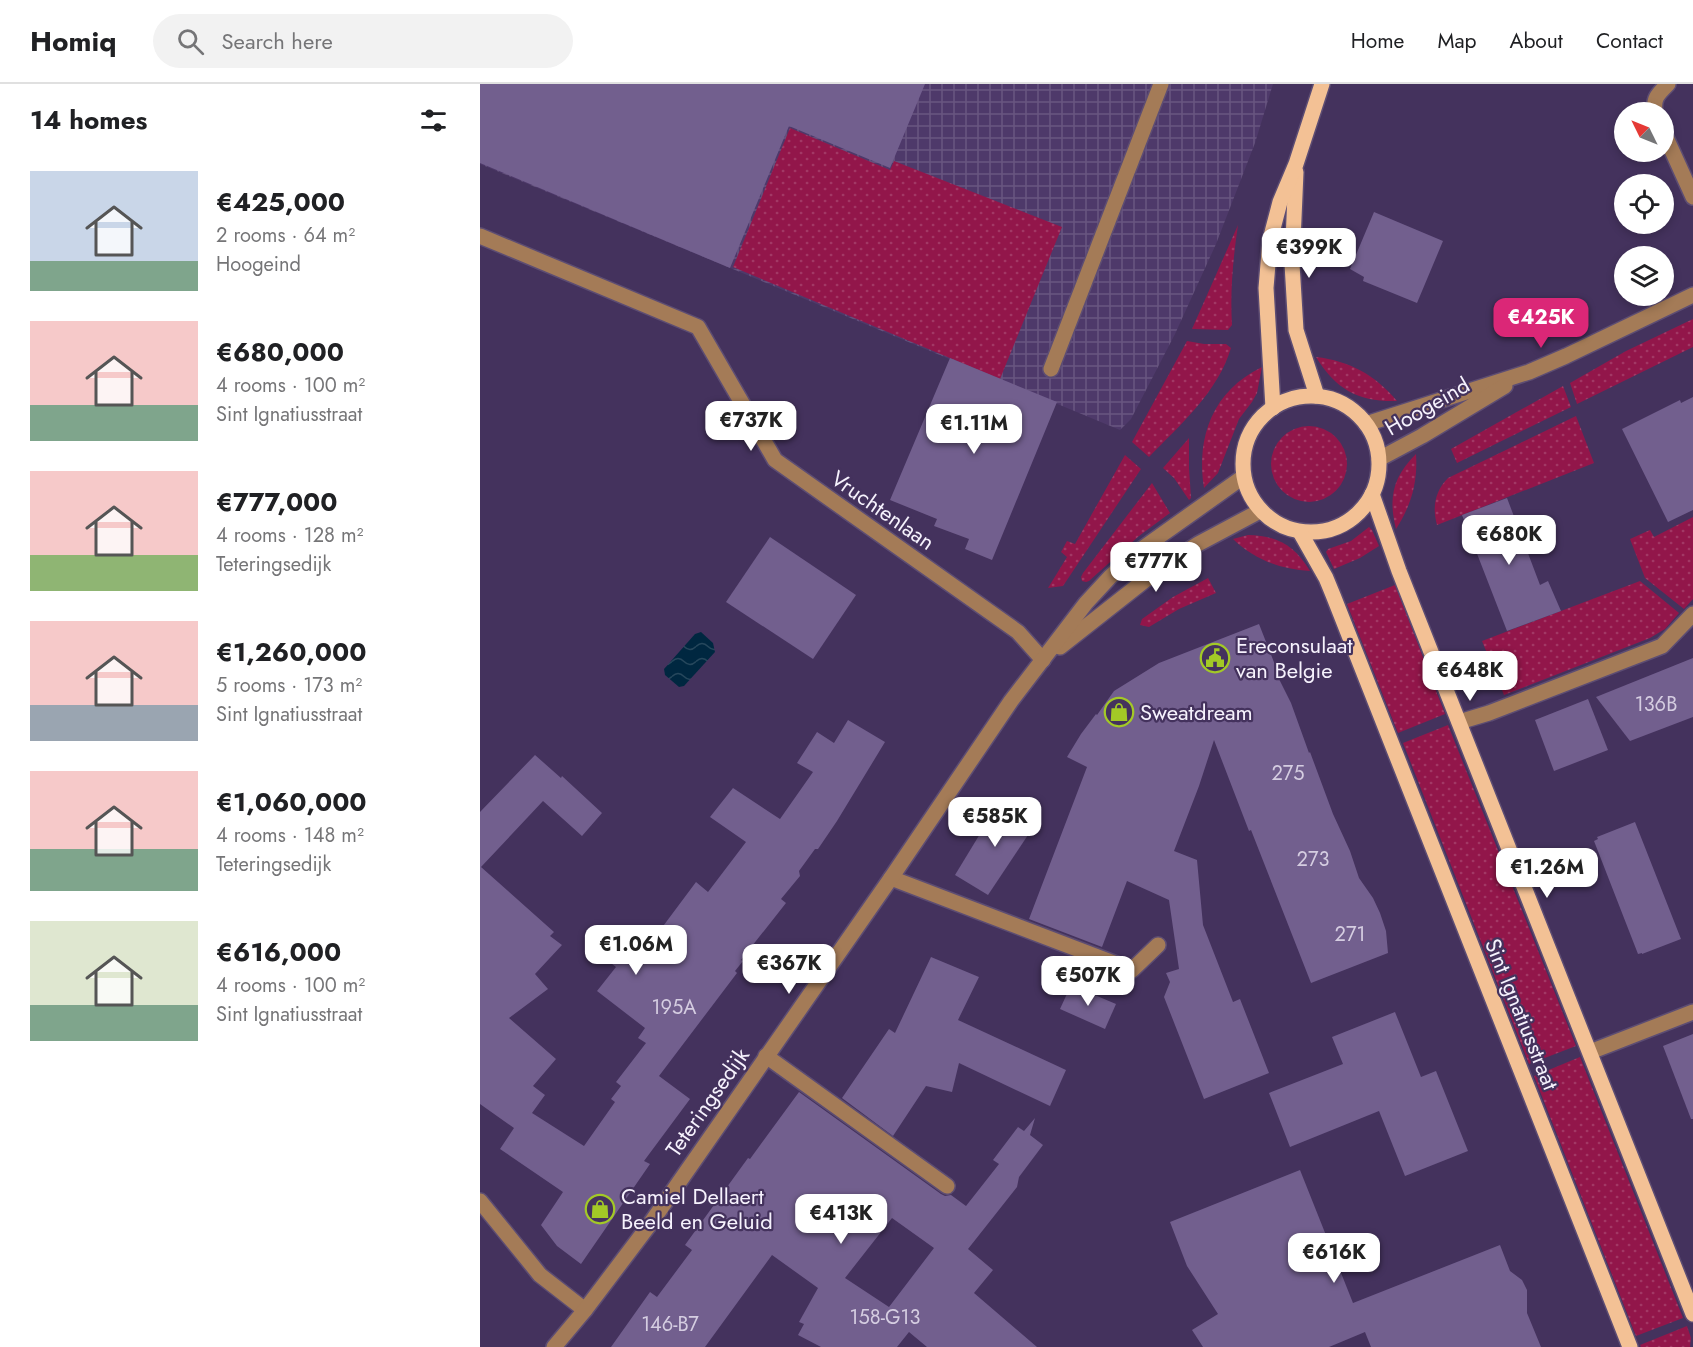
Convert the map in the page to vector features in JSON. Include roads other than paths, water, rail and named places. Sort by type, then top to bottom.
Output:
[{"type":"main road","points":[[1273,408],[1266,288],[1270,240],[1280,202],[1296,164],[1322,84]]},
{"type":"main road","points":[[1296,164],[1292,264],[1296,330],[1317,396]]},
{"type":"main road","points":[[1301,396],[1317,396],[1336,400],[1353,410],[1366,424],[1375,441],[1379,459],[1378,477],[1372,494],[1360,513],[1342,525],[1321,532],[1300,532],[1285,528],[1260,511],[1249,495],[1243,477],[1243,458],[1248,438],[1258,421],[1273,408],[1287,400],[1301,396]]},
{"type":"main road","points":[[1372,494],[1399,571],[1693,1314]]},
{"type":"main road","name":"Sint Ignatiusstraat","points":[[1300,532],[1333,595],[1630,1347]]},
{"type":"street","points":[[1051,369],[1161,84]]},
{"type":"street","points":[[1654,102],[1657,95],[1668,84]]},
{"type":"street","points":[[1674,155],[1693,197]]},
{"type":"street","name":"Vruchtenlaan","points":[[480,236],[698,327],[775,460],[1018,632],[1043,660]]},
{"type":"street","name":"Hoogeind","points":[[1366,424],[1529,372],[1693,295]]},
{"type":"street","name":"Hoogeind","points":[[1379,459],[1529,372]]},
{"type":"street","name":"Teteringsedijk","points":[[554,1347],[650,1224],[1011,701],[1086,603],[1136,553],[1243,477]]},
{"type":"street","name":"Teteringsedijk","points":[[1043,660],[1163,566],[1198,544],[1260,511]]},
{"type":"street","points":[[1460,722],[1490,713],[1662,646],[1692,615]]},
{"type":"street","points":[[891,878],[1132,970],[1158,945]]},
{"type":"street","points":[[1590,1052],[1693,1012]]},
{"type":"street","points":[[766,1056],[947,1186]]},
{"type":"street","points":[[480,1202],[540,1275],[585,1310]]},
{"type":"water","points":[[701,632],[713,643],[715,652],[684,686],[679,687],[665,675],[664,669],[695,634]]},
{"type":"place","name":"Ereconsulaat van Belgie","points":[[1215,658]]},
{"type":"place","name":"Sweatdream","points":[[1119,712]]},
{"type":"place","name":"Camiel Dellaert Beeld en Geluid","points":[[600,1209]]}]
